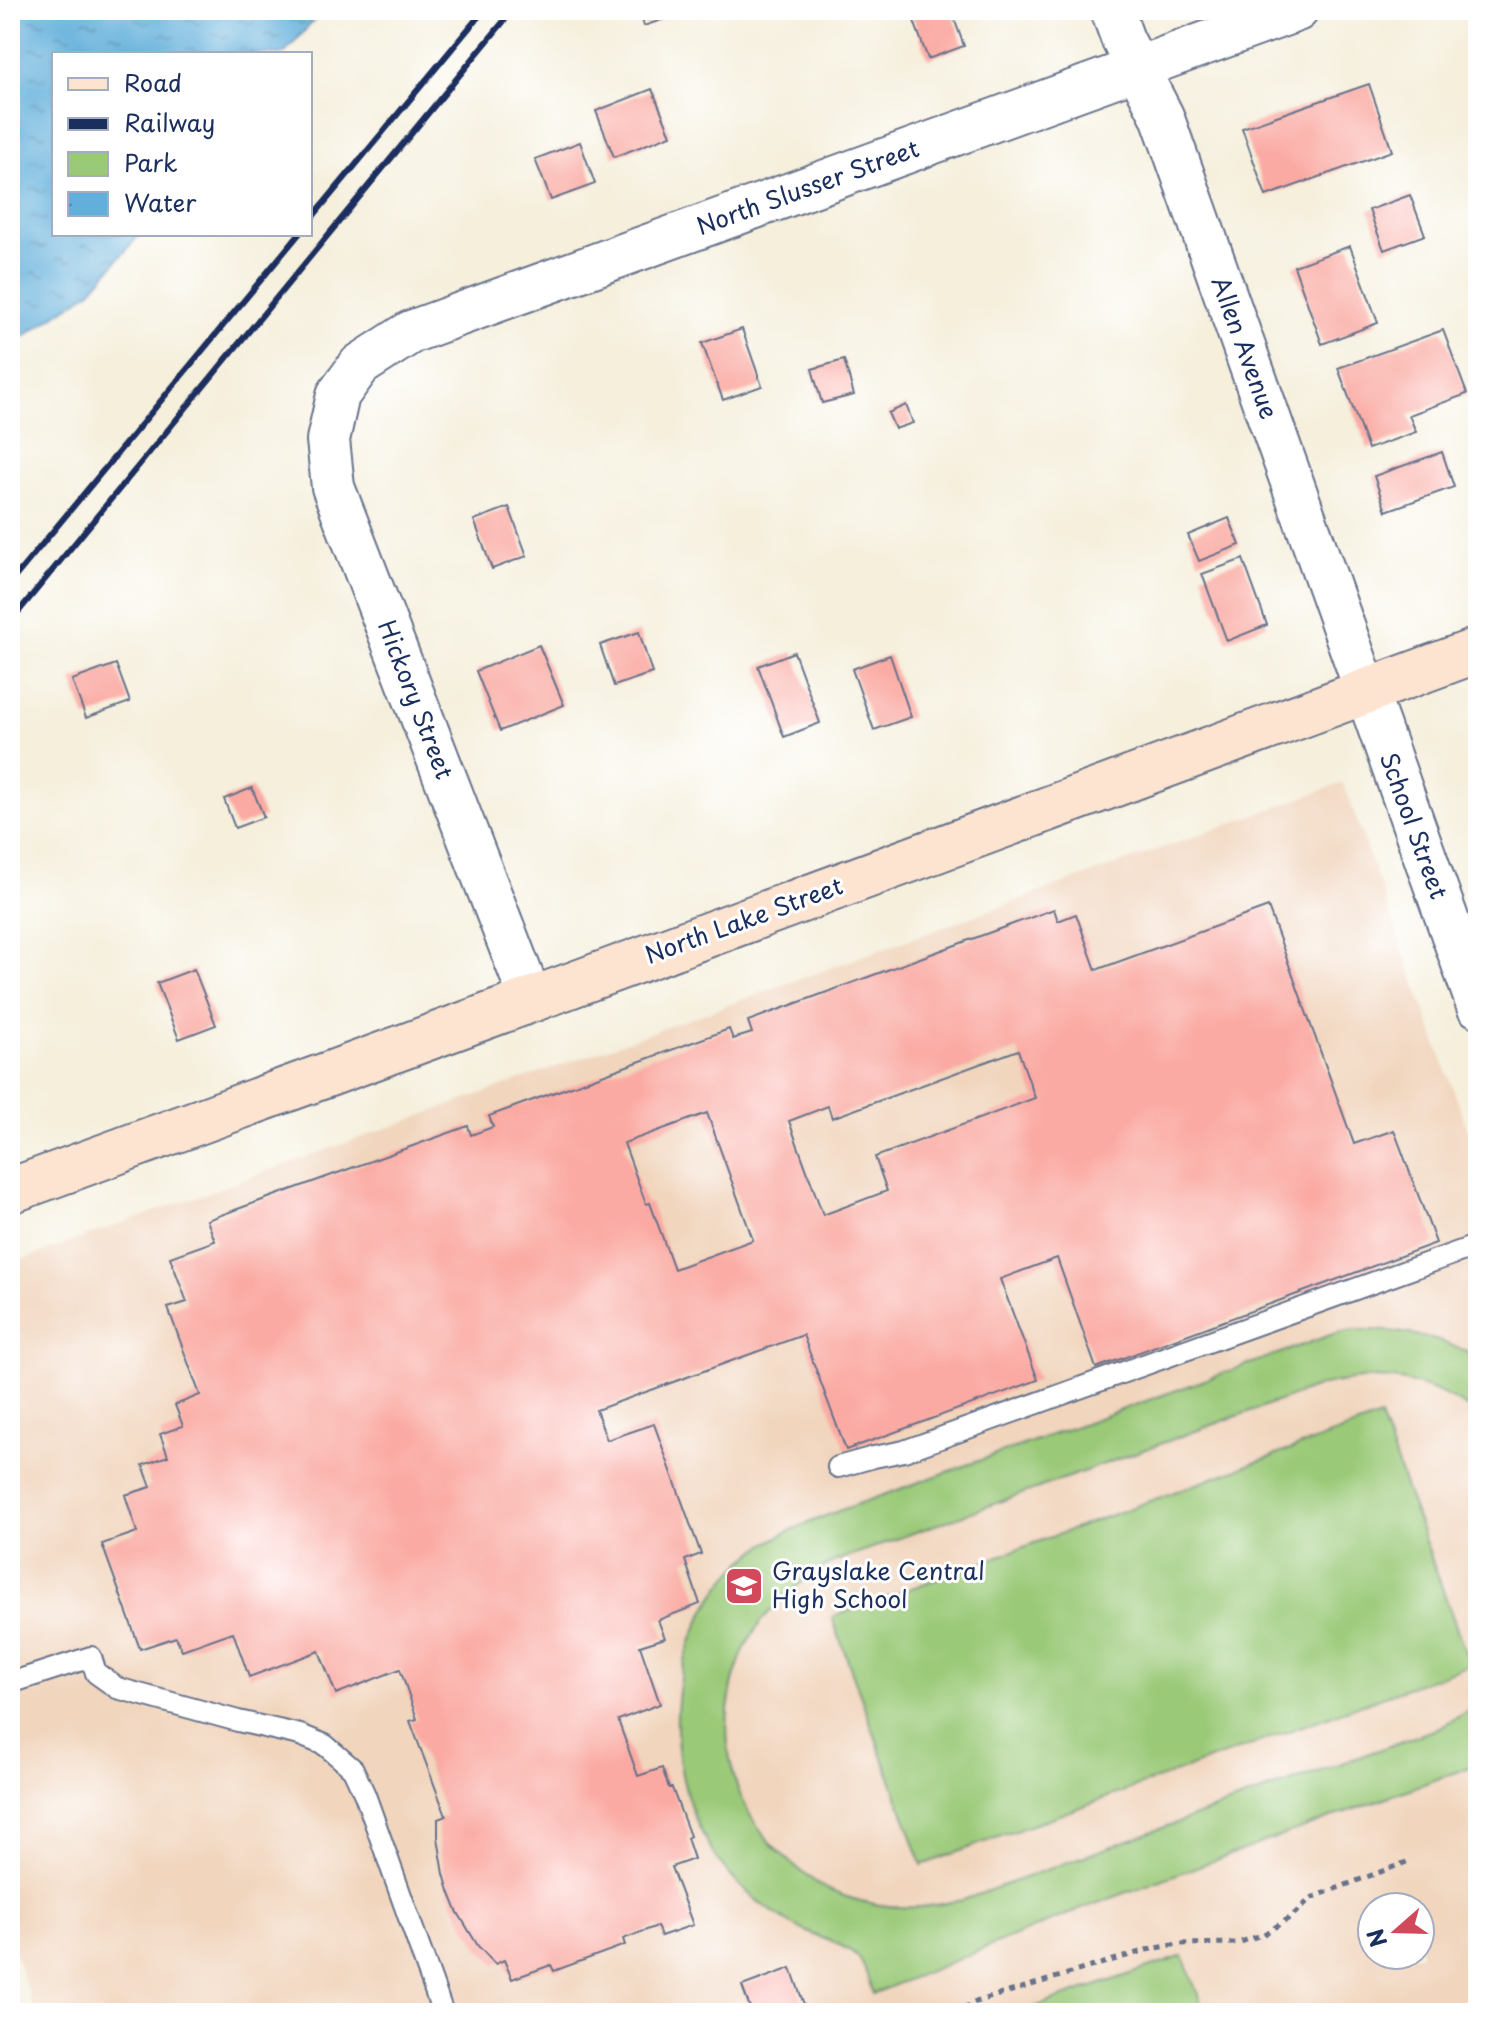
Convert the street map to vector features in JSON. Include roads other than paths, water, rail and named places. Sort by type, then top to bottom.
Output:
[{"type":"street","name":"Allen Avenue","points":[[1112,10],[1123,40],[1162,116],[1365,691]]},
{"type":"street","name":"North Slusser Street","points":[[338,395],[360,365],[411,332],[1297,10]]},
{"type":"street","name":"Hickory Street","points":[[338,395],[328,440],[333,487],[531,1000]]},
{"type":"street","name":"North Lake Street","points":[[10,1191],[1478,650]]},
{"type":"street","name":"School Street","points":[[1365,691],[1478,1006]]},
{"type":"lane","points":[[838,1467],[904,1451],[1478,1245]]},
{"type":"lane","points":[[10,1683],[91,1657],[96,1673],[117,1688],[300,1735],[325,1745],[353,1769],[365,1795],[443,2013]]},
{"type":"water","points":[[10,10],[323,10],[286,52],[52,52],[52,236],[138,236],[91,291],[19,340],[10,342]]},
{"type":"railway","points":[[312,218],[484,10]]},
{"type":"railway","points":[[10,622],[513,10]]},
{"type":"railway","points":[[10,583],[297,236]]},
{"type":"place","name":"Grayslake Central High School","points":[[744,1586]]}]
